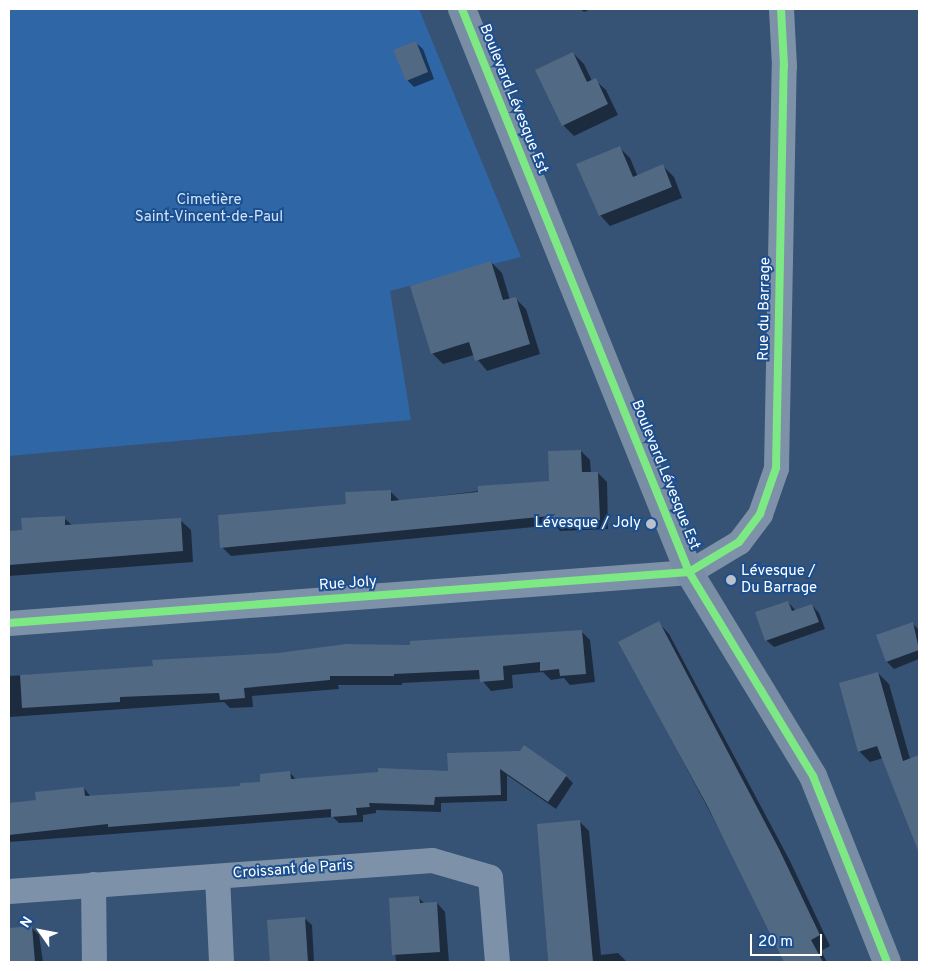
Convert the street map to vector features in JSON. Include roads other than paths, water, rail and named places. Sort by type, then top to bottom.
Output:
[{"type":"street","name":"Boulevard Lévesque Est","points":[[462,9],[689,572],[813,776],[887,962]]},
{"type":"street","name":"Rue du Barrage","points":[[689,572],[739,542],[760,514],[776,468],[784,66],[781,9]]},
{"type":"street","name":"Rue Joly","points":[[9,623],[689,572]]},
{"type":"street","name":"Croissant de Paris","points":[[9,891],[432,860],[490,877],[497,962]]},
{"type":"street","points":[[217,876],[221,962]]},
{"type":"street","points":[[93,884],[94,962]]},
{"type":"place","name":"Lévesque / Joly","points":[[651,524]]},
{"type":"place","name":"Lévesque / Du Barrage","points":[[731,580]]},
{"type":"park label","name":"Cimetière Saint-Vincent-de-Paul","points":[[209,208]]}]
